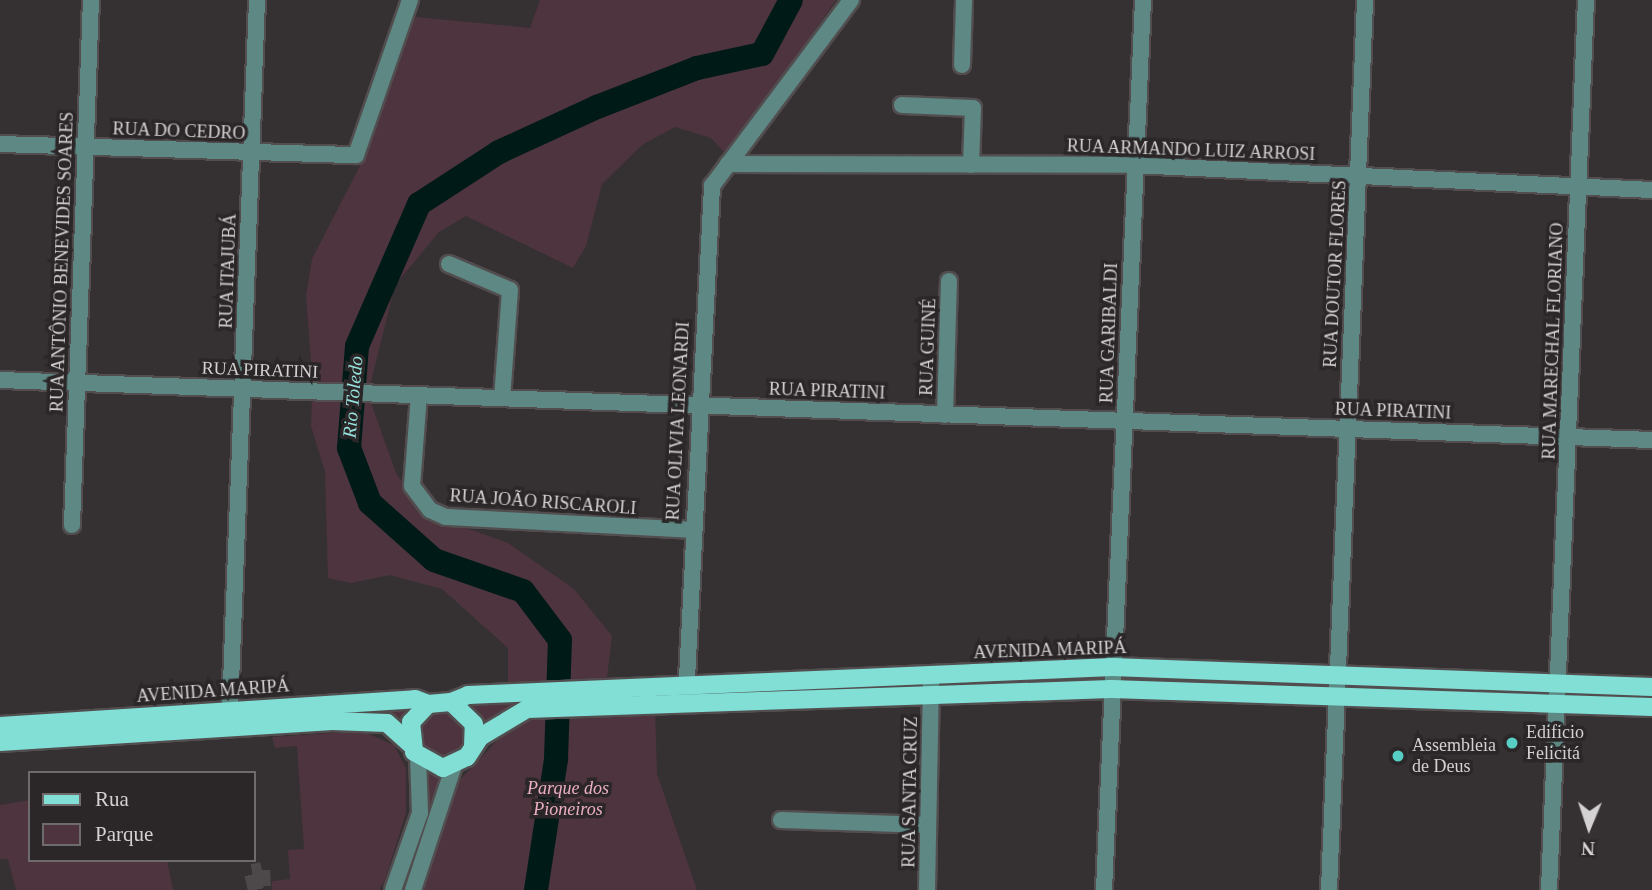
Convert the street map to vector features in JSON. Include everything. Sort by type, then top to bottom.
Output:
[{"type":"main road","name":"AVENIDA MARIPÁ","points":[[686,695],[931,676],[1112,667],[1652,687]]},
{"type":"main road","name":"AVENIDA MARIPÁ","points":[[451,702],[686,695],[931,694],[1111,689],[1652,708]]},
{"type":"main road","name":"AVENIDA MARIPÁ","points":[[0,726],[415,699],[428,704]]},
{"type":"main road","points":[[0,742],[332,721],[387,723],[432,766],[454,765],[528,701]]},
{"type":"main road","points":[[414,751],[411,722],[428,704],[451,702],[474,724],[473,747]]},
{"type":"street","name":"RUA ANTÔNIO BENEVIDES SOARES","points":[[72,525],[90,0]]},
{"type":"street","name":"RUA ITAJUBÁ","points":[[230,710],[257,0]]},
{"type":"street","name":"RUA DO CEDRO","points":[[0,144],[356,155],[410,0]]},
{"type":"street","name":"RUA OLIVIA LEONARDI","points":[[686,695],[707,212],[716,174],[728,164],[851,0]]},
{"type":"street","points":[[962,65],[964,0]]},
{"type":"street","name":"RUA GARIBALDI","points":[[1111,689],[1125,421],[1133,165],[1143,0]]},
{"type":"street","name":"RUA DOUTOR FLORES","points":[[1334,696],[1360,175],[1365,0]]},
{"type":"street","name":"RUA MARECHAL FLORIANO","points":[[1556,704],[1586,0]]},
{"type":"street","points":[[902,104],[973,108],[971,164]]},
{"type":"street","name":"RUA ARMANDO LUIZ ARROSI","points":[[728,164],[1133,165],[1652,190]]},
{"type":"street","points":[[449,264],[510,290],[502,398]]},
{"type":"street","name":"RUA GUINÉ","points":[[945,415],[949,281]]},
{"type":"street","name":"RUA PIRATINI","points":[[0,380],[1652,440]]},
{"type":"street","name":"RUA JOÃO RISCAROLI","points":[[419,395],[412,486],[430,510],[446,517],[692,530]]},
{"type":"street","name":"RUA SANTA CRUZ","points":[[927,890],[931,676]]},
{"type":"street","points":[[1104,890],[1111,689]]},
{"type":"street","points":[[1329,890],[1334,696]]},
{"type":"street","points":[[1549,890],[1556,704]]},
{"type":"street","points":[[393,890],[420,813],[414,751]]},
{"type":"street","points":[[413,890],[454,765]]},
{"type":"street","points":[[781,820],[928,825]]},
{"type":"green space","points":[[540,0],[836,0],[727,155],[711,138],[675,127],[642,145],[602,184],[586,246],[573,268],[466,216],[439,232],[395,285],[369,390],[313,388],[306,295],[312,259],[365,156],[406,16],[530,28]]},
{"type":"green space","points":[[312,395],[369,397],[396,473],[416,501],[444,520],[508,543],[574,589],[612,636],[606,686],[508,691],[508,648],[442,589],[390,575],[351,583],[328,578],[325,472],[311,426]]},
{"type":"green space","points":[[525,699],[479,730],[460,703]]},
{"type":"green space","points":[[419,704],[403,727],[390,716],[364,712]]},
{"type":"green space","name":"Parque dos Pioneiros","points":[[655,704],[657,774],[697,890],[417,890],[457,783],[527,709]]},
{"type":"green space","points":[[443,712],[460,719],[467,736],[460,753],[443,760],[426,753],[419,736],[426,719]]},
{"type":"green space","points":[[362,731],[394,745],[406,768],[406,813],[385,880],[379,890],[272,890],[272,881],[290,879],[288,850],[304,849],[297,746],[275,748],[272,737]]},
{"type":"green space","points":[[424,771],[444,776],[429,815],[425,814]]},
{"type":"green space","points":[[28,800],[28,862],[167,862],[173,890],[16,890],[8,859],[0,859],[0,805]]},
{"type":"waterway","name":"Rio Toledo","points":[[536,890],[556,759],[560,640],[523,591],[434,560],[370,503],[349,448],[357,346],[419,204],[499,152],[597,107],[697,68],[762,54],[791,0]]},
{"type":"tunnel","points":[[256,890],[252,872],[262,870],[263,890]]},
{"type":"place","name":"Edificio Felicitá","points":[[1512,743]]},
{"type":"place","name":"Assembleia de Deus","points":[[1398,756]]}]
